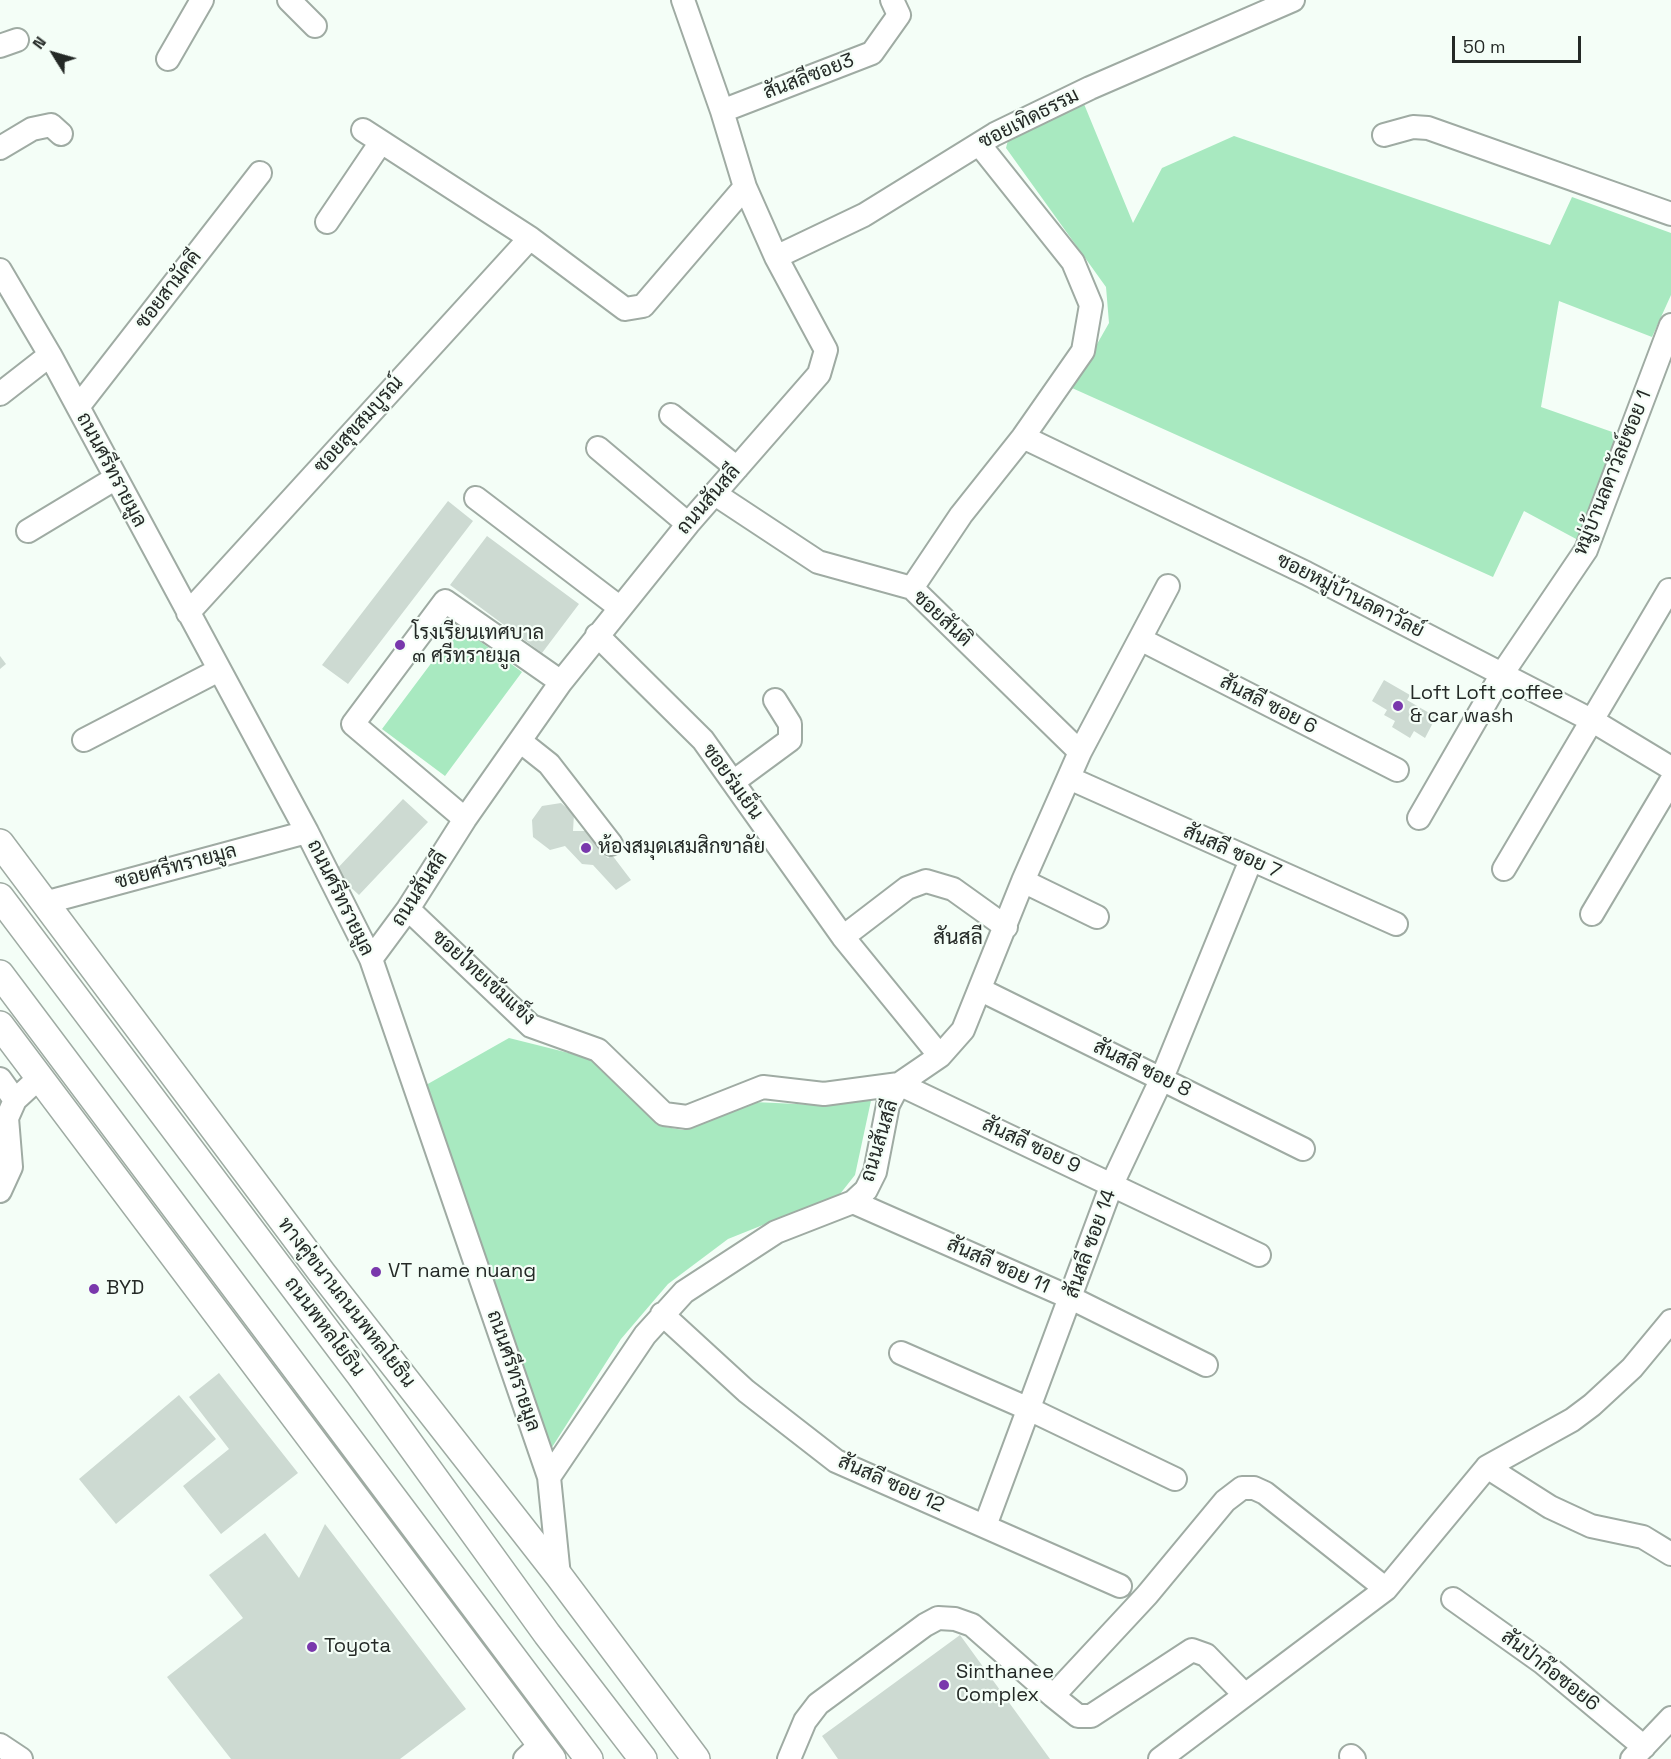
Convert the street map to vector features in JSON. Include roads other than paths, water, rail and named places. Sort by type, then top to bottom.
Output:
[{"type":"main road","name":"ทางคู่ขนานถนนพหลโยธิน","points":[[0,843],[322,1273],[559,1576],[696,1759]]},
{"type":"main road","name":"ถนนพหลโยธิน","points":[[0,897],[360,1376],[547,1634],[643,1759]]},
{"type":"main road","points":[[0,974],[441,1565],[589,1759]]},
{"type":"main road","points":[[0,1026],[388,1543],[539,1754]]},
{"type":"main road","points":[[322,1273],[360,1376]]},
{"type":"main road","points":[[388,1543],[441,1565]]},
{"type":"street","points":[[168,59],[202,0]]},
{"type":"street","points":[[289,0],[315,26]]},
{"type":"street","name":"ถนนสันสลี","points":[[371,959],[408,909],[465,819],[561,682],[688,524],[819,374],[826,350],[776,257],[745,187],[722,111],[683,0]]},
{"type":"street","name":"สันสลีซอย3","points":[[722,111],[872,53],[899,15],[892,0]]},
{"type":"street","name":"ซอยเทิดธรรม","points":[[776,257],[864,215],[979,144],[1090,88],[1293,0]]},
{"type":"street","points":[[0,148],[32,129],[51,125],[61,134]]},
{"type":"street","points":[[1384,135],[1413,127],[1428,128],[1671,214]]},
{"type":"street","points":[[327,222],[372,136],[530,238],[625,309],[643,306],[745,187]]},
{"type":"street","points":[[912,588],[961,515],[1023,437],[1083,351],[1091,305],[1073,262],[979,144]]},
{"type":"street","name":"ซอยสามัคคี","points":[[78,407],[260,173]]},
{"type":"street","name":"ซอยสุขสมบูรณ์","points":[[188,613],[530,238]]},
{"type":"street","name":"ถนนศรีทรายมูล","points":[[0,270],[50,355],[307,832],[371,959],[549,1477],[559,1576]]},
{"type":"street","name":"หมู่บ้านลดาวัลย์ซอย 1","points":[[1419,818],[1502,674],[1586,550],[1671,325]]},
{"type":"street","points":[[0,394],[50,355]]},
{"type":"street","points":[[670,415],[737,468]]},
{"type":"street","name":"ซอยหมู่บ้านลดาวัลย์","points":[[1023,437],[1306,573],[1593,721],[1671,768]]},
{"type":"street","points":[[598,448],[688,524]]},
{"type":"street","points":[[28,531],[116,478]]},
{"type":"street","name":"ซอยสันติ","points":[[715,494],[818,562],[912,588],[1080,752]]},
{"type":"street","points":[[476,498],[619,607]]},
{"type":"street","name":"ถนนสันสลี","points":[[549,1477],[662,1314],[684,1292],[776,1232],[853,1202],[866,1190],[875,1172],[888,1105],[898,1084],[940,1056],[963,1030],[1023,881],[1080,752],[1168,586]]},
{"type":"street","points":[[1504,869],[1669,590]]},
{"type":"street","points":[[465,819],[353,724],[445,602],[561,682]]},
{"type":"street","name":"ซอยร่มเย็น","points":[[597,635],[703,740],[843,938],[940,1056]]},
{"type":"street","name":"สันสลี ซอย 6","points":[[1140,639],[1397,770]]},
{"type":"street","points":[[84,740],[219,670]]},
{"type":"street","points":[[733,782],[790,740],[790,724],[775,700]]},
{"type":"street","points":[[520,741],[549,764],[611,844]]},
{"type":"street","name":"สันสลี ซอย 7","points":[[1069,778],[1396,924]]},
{"type":"street","points":[[1593,914],[1671,781]]},
{"type":"street","name":"ซอยศรีทรายมูล","points":[[44,903],[307,832]]},
{"type":"street","name":"สันสลี ซอย 14","points":[[985,1526],[1112,1184],[1162,1078],[1211,963],[1251,860]]},
{"type":"street","points":[[843,938],[907,888],[926,881],[952,889],[1006,927]]},
{"type":"street","points":[[1023,881],[1097,917]]},
{"type":"street","name":"ซอยไทยเข้มแข็ง","points":[[408,909],[531,1026],[598,1050],[664,1114],[687,1117],[764,1087],[824,1094],[898,1084]]},
{"type":"street","name":"สันสลี ซอย 8","points":[[981,990],[1303,1149]]},
{"type":"street","points":[[0,1191],[11,1167],[7,1118],[15,1100],[40,1077]]},
{"type":"street","points":[[0,1079],[15,1100]]},
{"type":"street","name":"สันสลี ซอย 9","points":[[898,1084],[1260,1255]]},
{"type":"street","name":"สันสลี ซอย 11","points":[[853,1202],[1071,1298],[1206,1365]]},
{"type":"street","name":"สันสลี ซอย 12","points":[[662,1314],[746,1391],[836,1461],[1120,1586]]},
{"type":"street","points":[[1160,1759],[1386,1589],[1487,1467],[1572,1420],[1592,1405],[1632,1368],[1671,1322]]},
{"type":"street","points":[[901,1353],[1029,1409],[1175,1479]]},
{"type":"street","points":[[1487,1467],[1550,1507],[1591,1526],[1643,1537],[1671,1554]]},
{"type":"street","points":[[1053,1696],[1148,1595],[1225,1501],[1242,1488],[1254,1488],[1265,1493],[1386,1589]]},
{"type":"street","name":"สันป่าก๊อซอย6","points":[[1453,1599],[1543,1663],[1637,1755]]},
{"type":"street","points":[[790,1759],[806,1721],[818,1704],[925,1624],[938,1618],[954,1619],[972,1625],[1078,1716],[1091,1716],[1192,1650],[1206,1656],[1245,1695]]},
{"type":"street","points":[[1637,1755],[1671,1718]]},
{"type":"street","points":[[0,1746],[21,1759]]},
{"type":"place","name":"โรงเรียนเทศบาล ๓ ศรีทรายมูล","points":[[400,645]]},
{"type":"place","name":"Loft Loft coffee & car wash","points":[[1398,706]]},
{"type":"place","name":"ห้องสมุดเสมสิกขาลัย","points":[[586,848]]},
{"type":"place","name":"VT name nuang","points":[[376,1272]]},
{"type":"place","name":"BYD","points":[[94,1289]]},
{"type":"place","name":"Toyota","points":[[312,1647]]},
{"type":"place","name":"Sinthanee Complex","points":[[944,1685]]},
{"type":"district","name":"สันสลี","points":[[958,938]]}]
